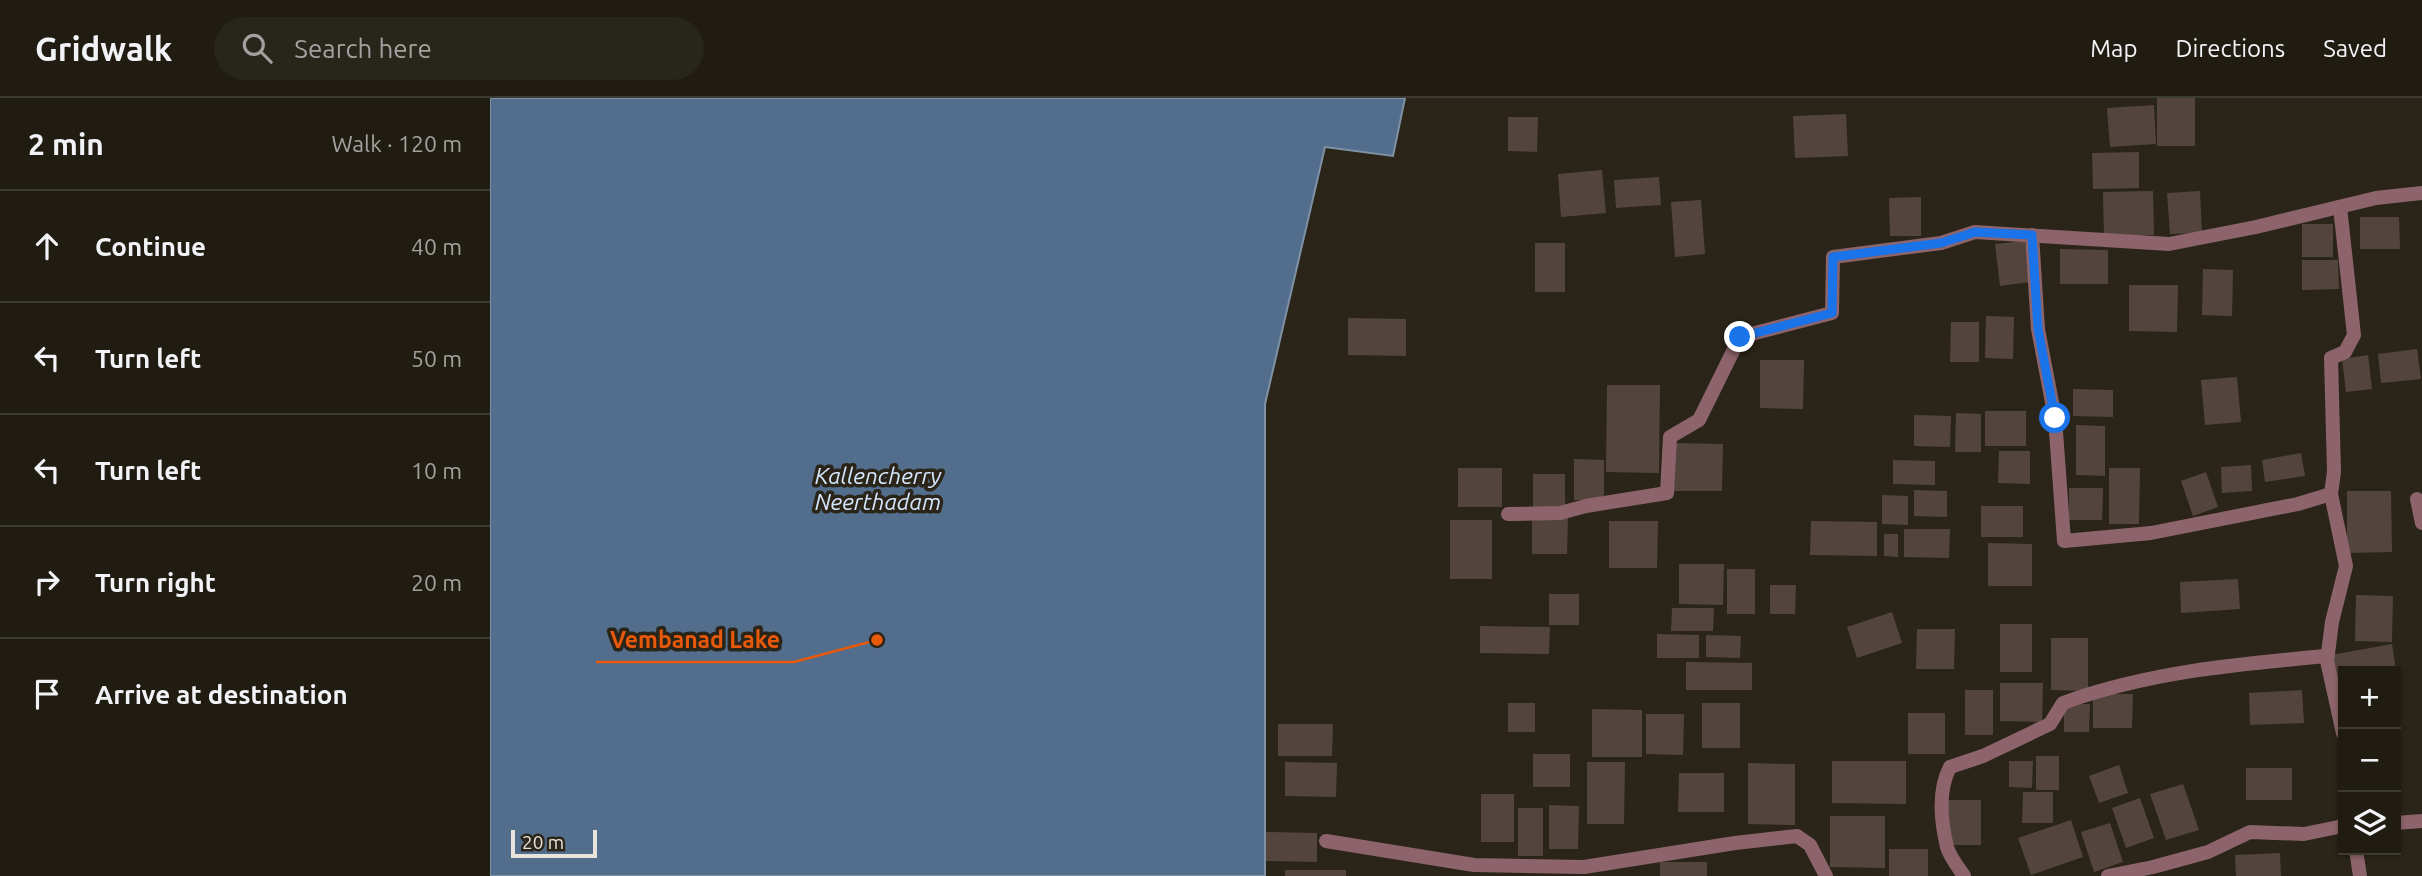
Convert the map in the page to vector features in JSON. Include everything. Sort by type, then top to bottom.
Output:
[{"type":"street","points":[[1508,514],[1560,513],[1667,494],[1670,437],[1699,420],[1740,337],[1832,313],[1833,257],[1941,243],[1975,232],[2169,244],[2256,227],[2376,198],[2422,193]]},
{"type":"street","points":[[2340,207],[2354,335],[2345,352],[2331,358],[2334,472],[2331,494],[2346,566],[2332,622],[2327,656],[2342,729]]},
{"type":"street","points":[[2032,235],[2038,329],[2055,418],[2064,541],[2151,533],[2298,504],[2331,494]]},
{"type":"street","points":[[2417,499],[2422,523]]},
{"type":"street","points":[[1964,876],[1947,850],[1942,813],[1943,780],[1950,767],[1983,756],[2050,724],[2063,703],[2108,688],[2143,679],[2201,670],[2327,656]]},
{"type":"street","points":[[2401,823],[2422,821]]},
{"type":"street","points":[[2108,876],[2208,852],[2250,832],[2304,834],[2338,827]]},
{"type":"street","points":[[1326,841],[1474,865],[1584,867],[1797,836],[1810,845],[1826,876]]},
{"type":"street","points":[[2357,855],[2360,876]]},
{"type":"water","name":"Kallencherry Neerthadam","points":[[490,98],[1405,98],[1393,156],[1325,147],[1265,404],[1265,876],[490,876]]},
{"type":"building","points":[[2157,98],[2195,98],[2195,146],[2157,146]]},
{"type":"building","points":[[2154,105],[2156,144],[2110,147],[2107,108]]},
{"type":"building","points":[[1846,114],[1848,156],[1795,158],[1793,116]]},
{"type":"building","points":[[1508,117],[1538,117],[1537,152],[1508,151]]},
{"type":"building","points":[[2139,152],[2139,188],[2093,189],[2092,153]]},
{"type":"building","points":[[1602,170],[1606,213],[1561,217],[1558,174]]},
{"type":"building","points":[[1659,177],[1661,205],[1616,208],[1614,180]]},
{"type":"building","points":[[2153,191],[2154,235],[2104,236],[2103,192]]},
{"type":"building","points":[[2200,191],[2202,233],[2170,234],[2167,193]]},
{"type":"building","points":[[1921,197],[1921,236],[1890,236],[1889,198]]},
{"type":"building","points":[[1701,200],[1705,254],[1675,257],[1671,202]]},
{"type":"building","points":[[2360,217],[2399,217],[2400,249],[2360,249]]},
{"type":"building","points":[[2302,224],[2333,224],[2333,257],[2302,257]]},
{"type":"building","points":[[2025,241],[2030,282],[2000,286],[1995,244]]},
{"type":"building","points":[[1535,243],[1565,243],[1565,292],[1535,292]]},
{"type":"building","points":[[2060,249],[2108,250],[2108,284],[2060,284]]},
{"type":"building","points":[[2302,260],[2338,260],[2339,289],[2302,290]]},
{"type":"building","points":[[2203,269],[2233,270],[2232,316],[2202,315]]},
{"type":"building","points":[[2129,285],[2178,285],[2177,332],[2129,331]]},
{"type":"building","points":[[1986,316],[2014,317],[2013,359],[1985,358]]},
{"type":"building","points":[[1348,318],[1406,319],[1406,356],[1348,355]]},
{"type":"building","points":[[1951,322],[1979,322],[1979,362],[1950,362]]},
{"type":"building","points":[[2417,349],[2421,379],[2381,383],[2378,354]]},
{"type":"building","points":[[2368,355],[2372,389],[2346,392],[2342,359]]},
{"type":"building","points":[[1760,360],[1804,360],[1803,409],[1760,408]]},
{"type":"building","points":[[2237,377],[2241,422],[2205,425],[2201,380]]},
{"type":"building","points":[[1607,385],[1660,385],[1659,473],[1606,472]]},
{"type":"building","points":[[2073,389],[2113,390],[2113,417],[2073,416]]},
{"type":"building","points":[[1985,411],[2026,411],[2026,446],[1985,446]]},
{"type":"building","points":[[1956,413],[1981,414],[1981,452],[1955,452]]},
{"type":"building","points":[[1914,415],[1951,416],[1950,447],[1914,446]]},
{"type":"building","points":[[2076,425],[2105,426],[2105,476],[2076,475]]},
{"type":"building","points":[[1674,443],[1723,444],[1722,491],[1674,491]]},
{"type":"building","points":[[1999,451],[2030,451],[2030,484],[1998,483]]},
{"type":"building","points":[[2301,453],[2305,476],[2265,482],[2262,460]]},
{"type":"building","points":[[1574,459],[1604,460],[1604,500],[1574,500]]},
{"type":"building","points":[[1893,460],[1935,461],[1935,485],[1893,484]]},
{"type":"building","points":[[2251,465],[2252,491],[2222,493],[2221,467]]},
{"type":"building","points":[[1458,468],[1502,468],[1502,507],[1458,507]]},
{"type":"building","points":[[2109,468],[2140,468],[2139,524],[2109,524]]},
{"type":"building","points":[[2206,472],[2218,507],[2193,516],[2181,481]]},
{"type":"building","points":[[1533,474],[1565,474],[1565,508],[1533,508]]},
{"type":"building","points":[[2069,488],[2103,488],[2102,520],[2069,520]]},
{"type":"building","points":[[1914,490],[1947,491],[1947,517],[1914,516]]},
{"type":"building","points":[[2347,491],[2391,491],[2392,552],[2347,553]]},
{"type":"building","points":[[1882,495],[1908,496],[1908,525],[1882,524]]},
{"type":"building","points":[[1981,506],[2023,506],[2023,537],[1981,537]]},
{"type":"building","points":[[1532,517],[1568,517],[1567,554],[1532,554]]},
{"type":"building","points":[[1450,520],[1492,520],[1492,579],[1450,579]]},
{"type":"building","points":[[1609,521],[1658,521],[1657,568],[1609,568]]},
{"type":"building","points":[[1811,521],[1877,522],[1877,556],[1810,555]]},
{"type":"building","points":[[1904,529],[1950,529],[1949,558],[1904,557]]},
{"type":"building","points":[[1884,534],[1898,534],[1898,557],[1884,556]]},
{"type":"building","points":[[1988,543],[2032,544],[2032,586],[1988,586]]},
{"type":"building","points":[[1679,564],[1724,564],[1723,605],[1679,604]]},
{"type":"building","points":[[1727,569],[1755,569],[1755,614],[1727,614]]},
{"type":"building","points":[[2238,579],[2240,609],[2181,613],[2180,582]]},
{"type":"building","points":[[1770,585],[1796,585],[1795,614],[1770,614]]},
{"type":"building","points":[[1549,594],[1579,594],[1579,625],[1549,625]]},
{"type":"building","points":[[2356,595],[2393,596],[2392,642],[2355,641]]},
{"type":"building","points":[[1672,608],[1714,608],[1713,631],[1671,631]]},
{"type":"building","points":[[1892,612],[1902,643],[1857,658],[1847,627]]},
{"type":"building","points":[[2000,624],[2032,624],[2032,672],[2000,672]]},
{"type":"building","points":[[1480,626],[1550,627],[1549,654],[1480,653]]},
{"type":"building","points":[[1917,629],[1955,629],[1954,669],[1916,669]]},
{"type":"building","points":[[1657,634],[1699,635],[1699,658],[1657,658]]},
{"type":"building","points":[[1706,635],[1741,636],[1740,658],[1706,657]]},
{"type":"building","points":[[2051,638],[2088,638],[2088,691],[2051,690]]},
{"type":"building","points":[[2392,644],[2395,666],[2338,666],[2337,690],[2331,655]]},
{"type":"building","points":[[1686,662],[1752,663],[1752,690],[1686,690]]},
{"type":"building","points":[[2000,683],[2043,683],[2042,722],[2000,721]]},
{"type":"building","points":[[1965,690],[1993,690],[1993,735],[1965,735]]},
{"type":"building","points":[[2302,690],[2304,723],[2250,725],[2249,693]]},
{"type":"building","points":[[2093,694],[2133,694],[2132,728],[2093,728]]},
{"type":"building","points":[[1508,703],[1535,703],[1535,732],[1508,732]]},
{"type":"building","points":[[1702,703],[1740,703],[1740,748],[1702,748]]},
{"type":"building","points":[[2064,704],[2090,704],[2089,732],[2064,732]]},
{"type":"building","points":[[1592,709],[1642,710],[1642,757],[1592,757]]},
{"type":"building","points":[[1908,713],[1945,713],[1945,754],[1908,754]]},
{"type":"building","points":[[1646,714],[1684,714],[1683,755],[1646,754]]},
{"type":"building","points":[[1278,724],[1333,724],[1332,756],[1278,756]]},
{"type":"building","points":[[1533,754],[1570,754],[1570,787],[1533,787]]},
{"type":"building","points":[[2036,756],[2059,756],[2059,790],[2036,790]]},
{"type":"building","points":[[1832,761],[1906,761],[1906,804],[1832,803]]},
{"type":"building","points":[[2009,761],[2033,761],[2032,788],[2009,787]]},
{"type":"building","points":[[1285,762],[1337,763],[1336,797],[1285,796]]},
{"type":"building","points":[[1587,762],[1625,762],[1624,824],[1587,824]]},
{"type":"building","points":[[1748,763],[1795,764],[1795,825],[1748,824]]},
{"type":"building","points":[[2119,765],[2128,793],[2099,803],[2089,776]]},
{"type":"building","points":[[2246,768],[2292,768],[2292,800],[2246,800]]},
{"type":"building","points":[[1679,773],[1724,773],[1724,812],[1678,812]]},
{"type":"building","points":[[2183,784],[2199,830],[2166,840],[2150,794]]},
{"type":"building","points":[[2023,792],[2053,792],[2053,823],[2022,823]]},
{"type":"building","points":[[1481,794],[1514,794],[1514,842],[1481,842]]},
{"type":"building","points":[[2140,798],[2154,838],[2126,848],[2112,808]]},
{"type":"building","points":[[1948,800],[1981,800],[1981,845],[1948,845]]},
{"type":"building","points":[[1549,805],[1579,806],[1578,849],[1549,849]]},
{"type":"building","points":[[1518,808],[1543,808],[1543,856],[1518,856]]},
{"type":"building","points":[[1830,816],[1885,816],[1885,868],[1830,867]]},
{"type":"building","points":[[2071,820],[2083,857],[2031,875],[2018,838]]},
{"type":"building","points":[[2110,823],[2123,862],[2094,872],[2081,832]]},
{"type":"building","points":[[1266,832],[1317,833],[1317,862],[1266,861]]},
{"type":"building","points":[[1889,849],[1928,849],[1928,876],[1889,876]]},
{"type":"building","points":[[2280,853],[2281,876],[2236,876],[2235,855]]},
{"type":"building","points":[[1660,862],[1707,862],[1707,876],[1660,876]]},
{"type":"building","points":[[1285,870],[1346,870],[1346,876],[1285,876]]},
{"type":"place","name":"Vembanad Lake","points":[[877,640]]},
{"type":"route","points":[[1740,337],[1832,313],[1833,257],[1941,243],[1975,232],[2032,235],[2038,329],[2055,418]]}]
